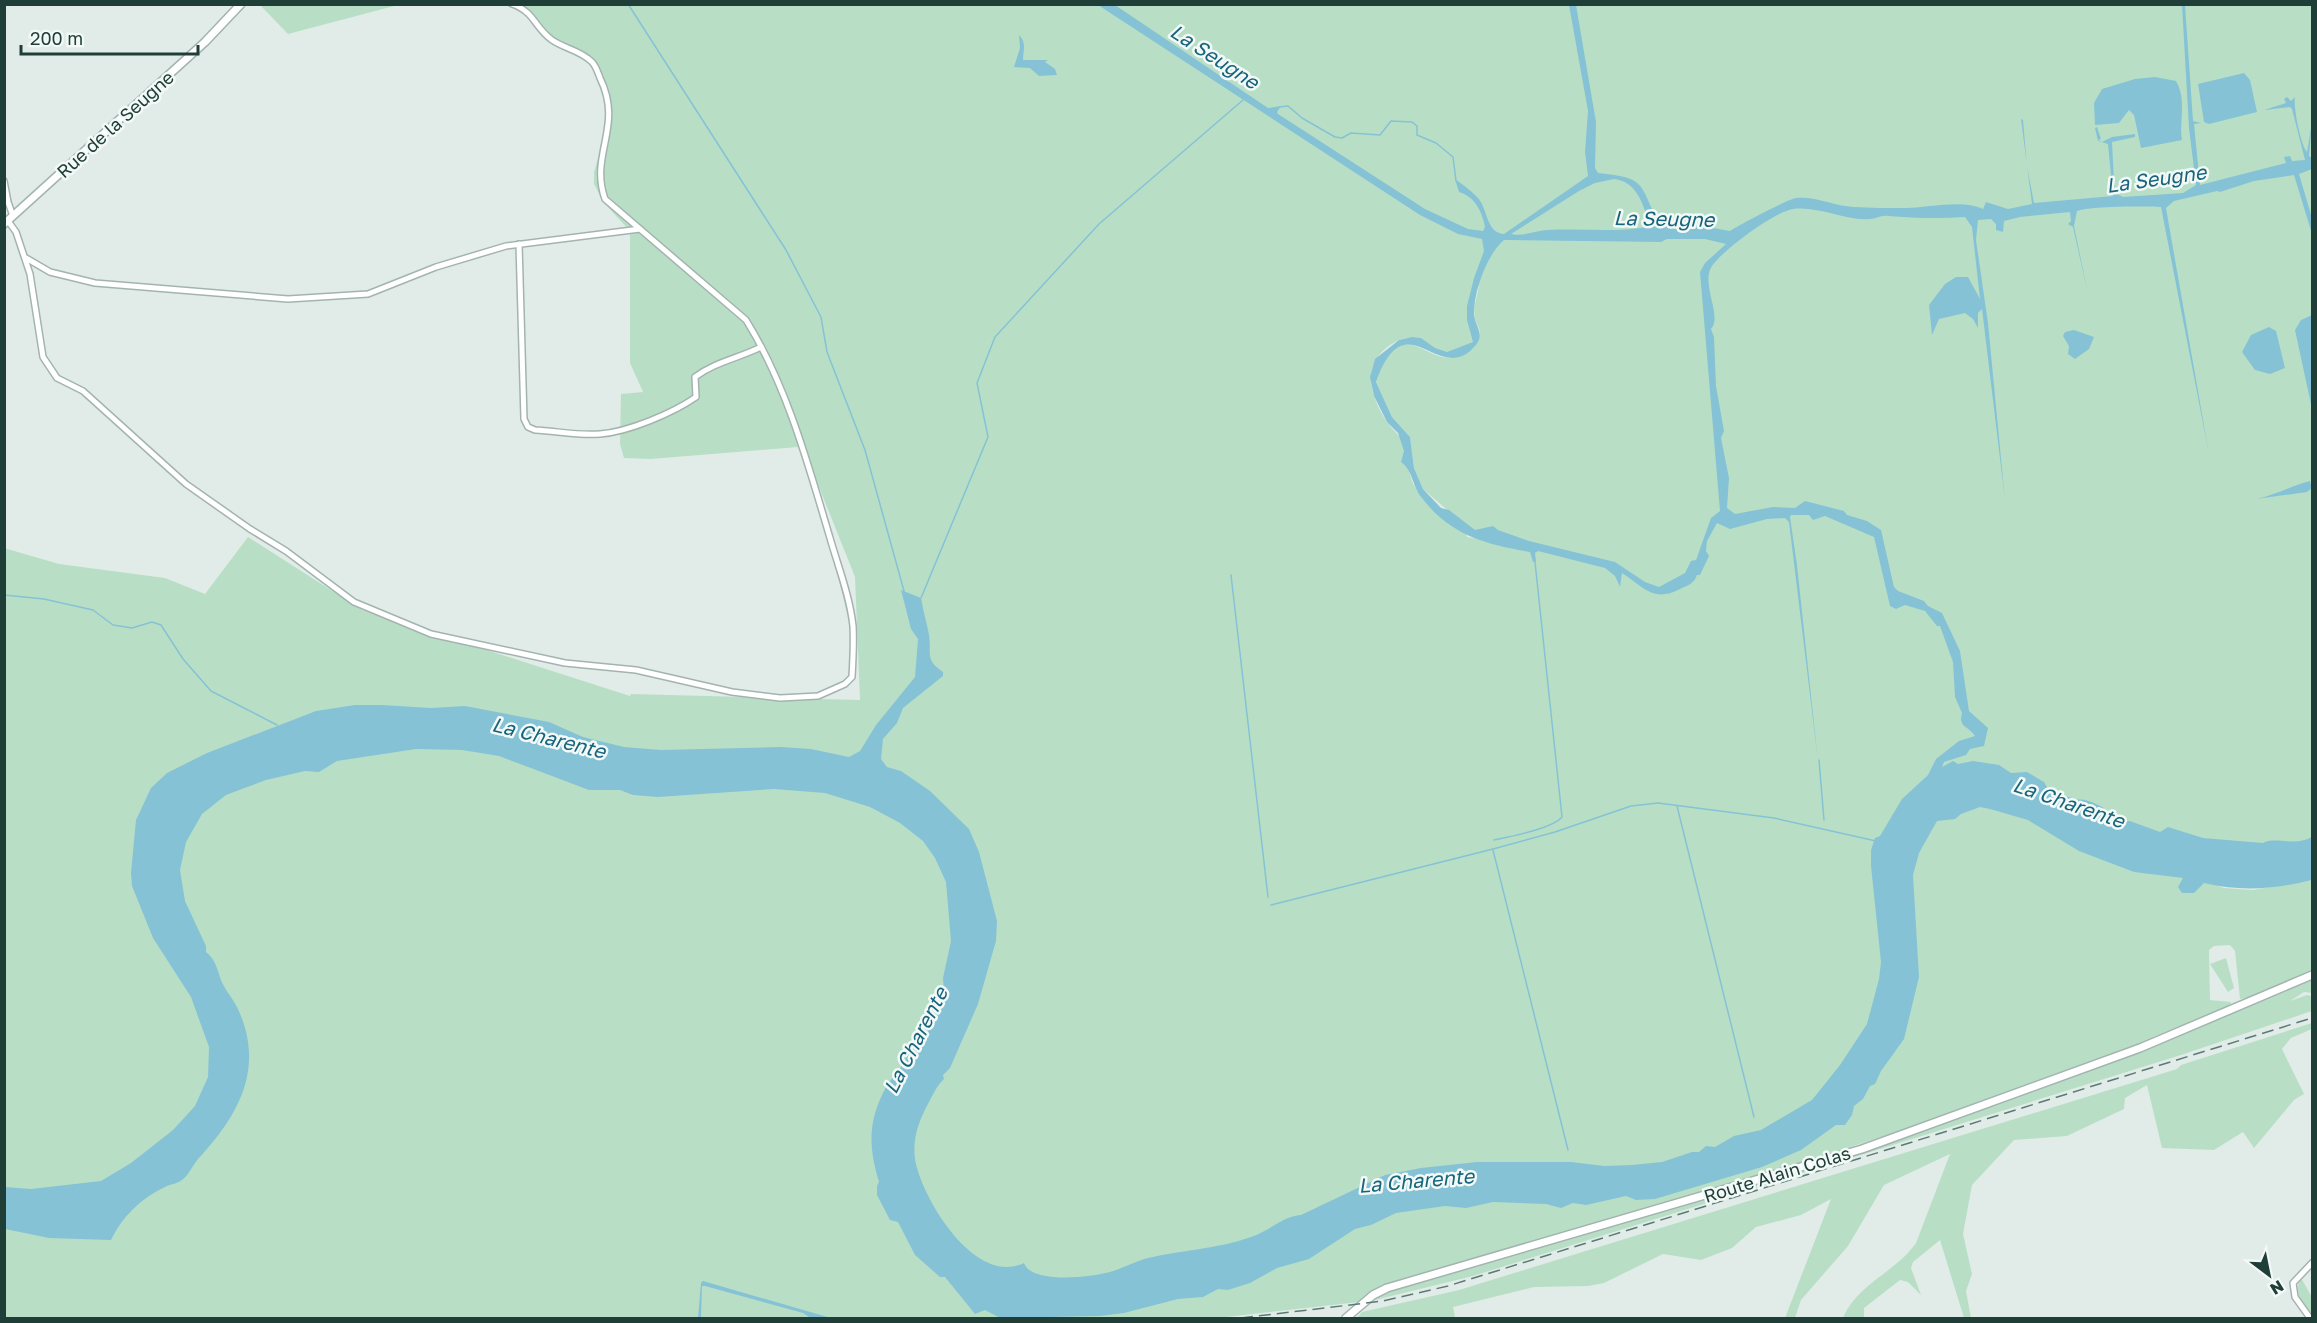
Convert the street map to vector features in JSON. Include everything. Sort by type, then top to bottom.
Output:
[{"type":"street","name":"Rue de la Seugne","points":[[9,220],[205,42],[241,4]]},
{"type":"street","points":[[4,181],[9,220],[26,258],[38,314],[43,357],[57,378],[91,398],[186,484],[250,529],[286,550],[354,602],[431,634],[554,660],[636,670],[732,692],[780,698],[818,696],[845,684],[852,677],[853,625],[811,474],[786,402],[761,347],[746,320],[605,199],[599,183],[611,110],[593,63],[577,50],[556,42],[544,34],[526,9],[512,4]]},
{"type":"street","points":[[26,258],[50,272],[95,283],[288,299],[368,294],[436,267],[519,244],[640,228]]},
{"type":"street","points":[[519,244],[524,419],[528,427],[535,430],[597,434],[615,432],[685,404],[696,397],[695,377],[714,364],[742,357],[761,347]]},
{"type":"street","name":"Route Alain Colas","points":[[1346,1318],[1373,1295],[1387,1288],[1840,1156],[2129,1052],[2313,975]]},
{"type":"street","points":[[2310,1318],[2295,1297],[2293,1283],[2313,1263]]},
{"type":"green space","points":[[260,5],[398,5],[288,34]]},
{"type":"green space","points":[[479,5],[2312,5],[2312,844],[2254,854],[2187,845],[2128,832],[1987,776],[1936,777],[2224,888],[2253,890],[2312,880],[2312,971],[2252,997],[2240,999],[2235,951],[2230,945],[2214,946],[2209,950],[2210,1000],[2231,1002],[2230,1006],[2153,1037],[2152,1042],[2137,1044],[1966,1107],[1964,1111],[1955,1111],[1944,1118],[1913,1126],[1910,1130],[1902,1130],[1709,1193],[1551,1237],[1548,1241],[1541,1240],[1442,1269],[1436,1273],[1430,1272],[1384,1286],[1359,1302],[1218,1318],[5,1318],[4,548],[59,564],[165,578],[205,594],[248,537],[362,610],[630,696],[631,694],[860,700],[855,577],[815,477],[798,447],[651,459],[624,458],[620,444],[621,394],[643,392],[630,363],[630,231],[604,203],[594,184],[594,172],[604,137],[608,105],[593,66],[579,55],[553,43],[521,11],[507,6]],"holes":[[[1474,318],[1480,335],[1475,346],[1453,357],[1440,356],[1407,344],[1397,347],[1387,359],[1376,382],[1392,417],[1410,437],[1414,468],[1423,489],[1475,531],[1491,533],[1491,541],[1467,537],[1465,528],[1443,517],[1424,501],[1413,484],[1408,468],[1403,463],[1405,456],[1403,441],[1387,422],[1377,404],[1371,375],[1378,356],[1394,342],[1416,337],[1421,338],[1432,349],[1444,353],[1458,351],[1472,346],[1475,331]]]},
{"type":"green space","points":[[2226,958],[2234,988],[2228,992],[2210,964]]},
{"type":"green space","points":[[2312,979],[2312,993],[2304,992],[2290,1001],[2307,995],[2312,996],[2312,1011],[2181,1055],[1473,1276],[1371,1301],[1384,1292],[1875,1149],[2051,1084],[2078,1069],[2109,1061]]},
{"type":"green space","points":[[2312,1023],[2312,1029],[2291,1038],[2282,1049],[2304,1094],[2294,1100],[2254,1148],[2243,1132],[2214,1150],[2162,1148],[2147,1085],[2125,1098],[2124,1109],[2067,1136],[2014,1140],[1972,1185],[1963,1234],[1972,1274],[1966,1291],[1971,1318],[1964,1318],[1940,1240],[1913,1262],[1911,1268],[1921,1295],[1908,1282],[1900,1280],[1864,1308],[1864,1318],[1843,1318],[1858,1296],[1898,1262],[1916,1243],[1950,1154],[1884,1185],[1848,1246],[1801,1300],[1795,1318],[1785,1318],[1831,1199],[1801,1215],[1756,1227],[1732,1248],[1701,1260],[1663,1254],[1604,1283],[1588,1286],[1534,1287],[1453,1307],[1455,1318],[1357,1318],[1362,1312],[1459,1290],[2177,1069],[2181,1065]]},
{"type":"green space","points":[[2301,1278],[2312,1297],[2312,1316],[2302,1303],[2299,1293]]},
{"type":"water","name":"La Charente","points":[[1098,5],[1115,5],[1268,108],[1281,106],[1278,114],[1425,209],[1468,229],[1483,231],[1485,227],[1480,210],[1469,197],[1459,192],[1455,179],[1478,198],[1494,230],[1504,234],[1588,176],[1585,152],[1588,111],[1569,5],[1576,5],[1596,122],[1595,168],[1598,173],[1625,177],[1639,185],[1659,224],[1666,221],[1674,228],[1702,226],[1730,231],[1796,198],[1811,198],[1847,206],[1873,208],[1914,208],[1955,204],[1983,209],[1986,202],[2008,209],[2032,204],[2027,167],[2034,203],[2113,196],[2108,144],[2098,141],[2095,128],[2097,127],[2101,139],[2098,140],[2102,142],[2112,137],[2135,134],[2135,137],[2112,142],[2114,182],[2117,194],[2123,197],[2183,193],[2196,185],[2189,128],[2182,5],[2185,5],[2193,121],[2201,123],[2194,124],[2200,185],[2286,163],[2284,157],[2290,156],[2292,161],[2305,160],[2292,109],[2290,107],[2264,110],[2286,103],[2284,99],[2287,97],[2291,101],[2295,97],[2298,126],[2307,152],[2312,122],[2309,156],[2312,158],[2312,169],[2299,174],[2312,218],[2312,234],[2294,175],[2254,181],[2220,192],[2174,201],[2166,208],[2209,454],[2161,207],[2105,207],[2077,211],[2074,226],[2088,294],[2073,227],[2068,224],[2071,221],[2070,212],[2020,217],[2004,221],[2003,232],[1996,230],[1996,224],[1991,219],[1978,220],[1976,240],[1988,323],[2005,500],[1982,309],[1978,313],[1978,328],[1973,319],[1965,313],[1939,319],[1932,335],[1929,305],[1945,284],[1956,277],[1968,277],[1980,299],[1972,227],[1965,217],[1885,216],[1861,219],[1793,209],[1774,217],[1738,241],[1718,259],[1709,273],[1708,281],[1715,316],[1711,329],[1714,337],[1716,386],[1724,431],[1721,438],[1729,478],[1727,508],[1735,514],[1773,507],[1795,508],[1805,501],[1844,511],[1847,515],[1867,521],[1881,530],[1894,587],[1898,591],[1924,601],[1928,606],[1942,613],[1960,651],[1969,711],[1988,728],[1984,746],[1970,749],[1966,755],[1944,762],[1942,767],[1953,761],[1958,764],[1973,761],[1999,765],[2011,773],[2027,772],[2044,782],[2048,789],[2073,799],[2094,803],[2110,812],[2121,822],[2130,821],[2160,832],[2168,827],[2203,838],[2263,843],[2298,841],[2312,837],[2312,880],[2285,886],[2258,888],[2232,888],[2204,883],[2194,893],[2182,893],[2178,887],[2183,878],[2134,872],[2079,851],[2028,820],[1980,807],[1961,814],[1955,819],[1937,821],[1919,853],[1913,875],[1919,977],[1904,1039],[1881,1071],[1875,1084],[1870,1086],[1863,1099],[1854,1106],[1852,1115],[1845,1125],[1836,1125],[1801,1150],[1762,1167],[1655,1199],[1636,1200],[1626,1196],[1586,1205],[1573,1203],[1561,1208],[1546,1204],[1493,1202],[1466,1208],[1445,1206],[1396,1213],[1371,1225],[1355,1229],[1309,1259],[1277,1268],[1250,1283],[1228,1290],[1218,1289],[1203,1297],[1178,1299],[1124,1313],[1100,1316],[1000,1318],[985,1310],[975,1314],[945,1277],[940,1277],[915,1255],[898,1222],[890,1220],[877,1195],[879,1182],[872,1145],[876,1111],[886,1087],[902,1066],[908,1051],[926,1036],[944,992],[943,978],[951,941],[946,882],[935,858],[923,841],[900,823],[870,807],[825,793],[774,789],[658,797],[633,795],[620,790],[589,790],[499,756],[462,750],[416,749],[337,761],[319,772],[305,771],[266,780],[226,795],[202,814],[186,842],[180,870],[185,901],[206,946],[206,952],[214,961],[222,983],[237,1007],[245,1029],[249,1050],[248,1070],[244,1089],[236,1107],[213,1142],[184,1178],[156,1191],[140,1203],[127,1216],[111,1240],[49,1238],[5,1229],[5,1187],[31,1189],[101,1181],[131,1163],[173,1130],[195,1106],[208,1077],[209,1047],[191,997],[153,938],[132,886],[136,820],[151,788],[167,773],[207,753],[316,711],[355,705],[431,708],[465,706],[549,722],[583,737],[624,747],[661,750],[781,747],[811,749],[849,757],[860,751],[876,725],[915,677],[918,639],[911,629],[901,590],[921,598],[929,635],[931,660],[943,672],[943,676],[903,708],[897,723],[883,739],[881,759],[887,767],[901,771],[930,791],[969,829],[979,852],[997,921],[996,941],[978,1004],[950,1068],[943,1075],[944,1079],[935,1090],[917,1132],[914,1148],[916,1164],[921,1180],[941,1219],[971,1252],[988,1263],[1006,1267],[1024,1263],[1029,1270],[1051,1277],[1079,1277],[1104,1273],[1148,1258],[1226,1244],[1251,1237],[1283,1220],[1301,1215],[1385,1175],[1421,1168],[1477,1162],[1571,1162],[1604,1166],[1662,1162],[1692,1152],[1699,1152],[1706,1146],[1715,1147],[1734,1136],[1761,1130],[1812,1100],[1840,1065],[1867,1024],[1879,979],[1881,962],[1871,866],[1871,850],[1875,838],[1880,836],[1902,799],[1928,775],[1936,759],[1959,741],[1975,736],[1961,721],[1962,713],[1955,697],[1953,662],[1940,626],[1937,626],[1925,611],[1905,605],[1896,609],[1890,606],[1874,537],[1825,516],[1813,520],[1809,515],[1791,515],[1818,761],[1789,522],[1785,518],[1767,519],[1730,529],[1717,523],[1707,541],[1706,551],[1709,556],[1700,575],[1697,575],[1688,585],[1663,594],[1649,592],[1622,573],[1620,587],[1615,576],[1605,568],[1538,551],[1535,553],[1536,562],[1533,562],[1530,552],[1498,546],[1470,536],[1444,521],[1421,497],[1408,470],[1401,462],[1404,451],[1398,433],[1387,422],[1374,396],[1370,377],[1375,359],[1399,340],[1412,337],[1421,338],[1435,348],[1447,352],[1473,342],[1467,320],[1467,306],[1484,251],[1482,239],[1458,234],[1420,215]],"holes":[[[1614,179],[1629,184],[1634,189],[1650,224],[1647,227],[1622,230],[1548,230],[1521,235],[1511,234],[1579,191],[1595,183]],[[1667,239],[1705,239],[1726,244],[1705,263],[1700,272],[1720,511],[1711,518],[1696,560],[1691,561],[1685,573],[1659,587],[1645,582],[1615,562],[1529,541],[1493,526],[1475,530],[1449,510],[1441,508],[1423,489],[1414,468],[1410,437],[1392,417],[1376,382],[1388,358],[1399,347],[1411,345],[1449,358],[1462,356],[1476,345],[1480,337],[1474,315],[1476,296],[1482,274],[1492,255],[1504,240],[1661,242]]]},
{"type":"water","points":[[1019,35],[1024,44],[1023,60],[1048,60],[1045,62],[1055,69],[1057,75],[1039,76],[1030,68],[1014,67],[1020,48]]},
{"type":"water","points":[[2244,73],[2250,80],[2257,112],[2209,124],[2204,122],[2198,84]]},
{"type":"water","points":[[2155,77],[2176,81],[2179,88],[2182,103],[2182,140],[2141,148],[2134,115],[2129,110],[2119,123],[2095,125],[2094,103],[2102,89],[2135,79]]},
{"type":"water","points":[[2021,119],[2023,120],[2027,164]]},
{"type":"water","points":[[2312,315],[2312,409],[2295,330],[2301,320]]},
{"type":"water","points":[[2269,327],[2276,331],[2285,368],[2270,374],[2255,370],[2242,352],[2251,335]]},
{"type":"water","points":[[2074,330],[2094,337],[2089,349],[2075,359],[2068,354],[2069,346],[2063,336],[2065,332]]},
{"type":"water","points":[[2310,481],[2312,488],[2307,492],[2256,499],[2296,485]]},
{"type":"water","points":[[703,1281],[831,1318],[809,1317],[803,1313],[702,1286],[701,1318],[698,1318],[701,1283]]},
{"type":"waterway","points":[[628,4],[786,250],[821,317],[827,352],[865,450],[904,591]]},
{"type":"waterway","points":[[921,598],[988,437],[977,383],[995,337],[1099,224],[1243,100]]},
{"type":"waterway","points":[[1279,107],[1288,106],[1302,118],[1335,137],[1342,138],[1351,133],[1380,135],[1391,121],[1412,122],[1417,126],[1417,135],[1436,143],[1453,157],[1456,181]]},
{"type":"waterway","points":[[1494,840],[1540,829],[1562,817],[1535,562]]},
{"type":"waterway","points":[[1231,575],[1268,897]]},
{"type":"waterway","points":[[4,595],[44,599],[93,610],[113,625],[132,628],[152,622],[161,625],[183,659],[211,691],[277,725]]},
{"type":"waterway","points":[[1819,760],[1824,820]]},
{"type":"waterway","points":[[1271,905],[1555,832],[1631,806],[1658,803],[1774,818],[1876,841]]},
{"type":"waterway","points":[[1677,806],[1754,1117]]},
{"type":"waterway","points":[[1493,850],[1568,1150]]},
{"type":"railway","points":[[1241,1318],[1383,1301],[1448,1286],[2312,1018]]},
{"type":"water label","name":"La Seugne","points":[[1215,56]]},
{"type":"water label","name":"La Seugne","points":[[2156,178]]},
{"type":"water label","name":"La Seugne","points":[[1664,218]]}]
